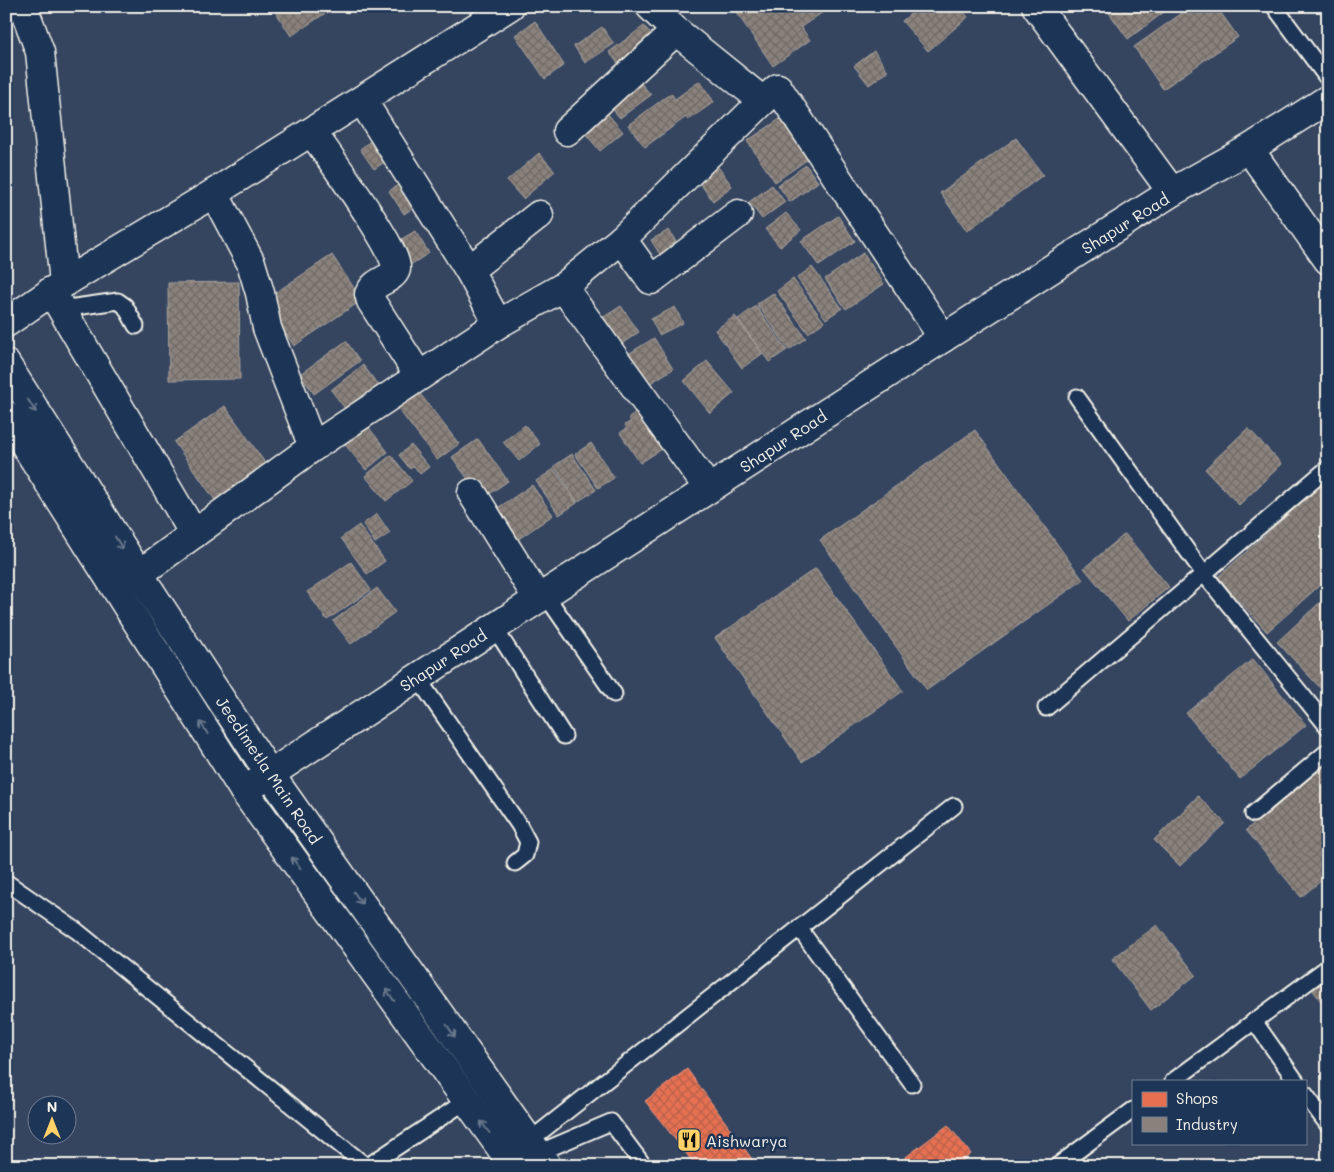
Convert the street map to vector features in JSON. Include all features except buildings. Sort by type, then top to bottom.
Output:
[{"type":"street","points":[[23,6],[40,52],[58,294],[194,534]]},
{"type":"street","points":[[6,323],[58,294],[510,6]]},
{"type":"street","points":[[650,6],[676,31],[763,101]]},
{"type":"street","points":[[1036,6],[1172,192]]},
{"type":"street","points":[[566,131],[676,31]]},
{"type":"street","points":[[139,574],[313,447],[498,324],[563,287],[622,239],[778,88],[943,338]]},
{"type":"street","name":"Shapur Road","points":[[244,791],[708,488],[1172,192],[1249,149],[1328,99]]},
{"type":"street","points":[[362,100],[469,270],[498,324]]},
{"type":"street","points":[[312,132],[382,235],[396,262],[396,269],[393,274],[374,286],[369,294],[371,301],[420,376]]},
{"type":"street","points":[[1249,149],[1328,260]]},
{"type":"street","points":[[214,193],[250,263],[260,293],[267,328],[313,447]]},
{"type":"street","points":[[622,239],[651,280],[738,214]]},
{"type":"street","points":[[469,270],[539,215]]},
{"type":"street","points":[[563,287],[708,488]]},
{"type":"street","name":"Jeedimetla Main Road","points":[[6,364],[139,574],[270,773],[532,1156]]},
{"type":"street","name":"Jeedimetla Main Road","points":[[6,415],[244,791],[466,1101],[532,1156]]},
{"type":"street","points":[[472,493],[541,597]]},
{"type":"lane","points":[[1274,6],[1328,79]]},
{"type":"lane","points":[[58,294],[118,302],[124,306],[136,326]]},
{"type":"lane","points":[[1077,397],[1204,574],[1328,726]]},
{"type":"lane","points":[[1046,708],[1328,468]]},
{"type":"lane","points":[[541,597],[614,694]]},
{"type":"lane","points":[[494,627],[564,736]]},
{"type":"lane","points":[[416,677],[504,800],[519,825],[528,842],[525,855],[515,863]]},
{"type":"lane","points":[[1253,814],[1328,751]]},
{"type":"lane","points":[[532,1156],[799,928],[954,806]]},
{"type":"lane","points":[[6,882],[77,931],[367,1166],[466,1101]]},
{"type":"lane","points":[[799,928],[912,1084]]},
{"type":"lane","points":[[1174,1080],[1328,967]]},
{"type":"lane","points":[[1254,1022],[1295,1080]]},
{"type":"lane","points":[[1306,1095],[1328,1125]]},
{"type":"lane","points":[[1057,1166],[1132,1111]]},
{"type":"lane","points":[[532,1156],[611,1122],[644,1166]]},
{"type":"shaded area","points":[[6,6],[1328,6],[1328,1166],[6,1166]]},
{"type":"place","name":"Aishwarya","points":[[689,1140]]}]
